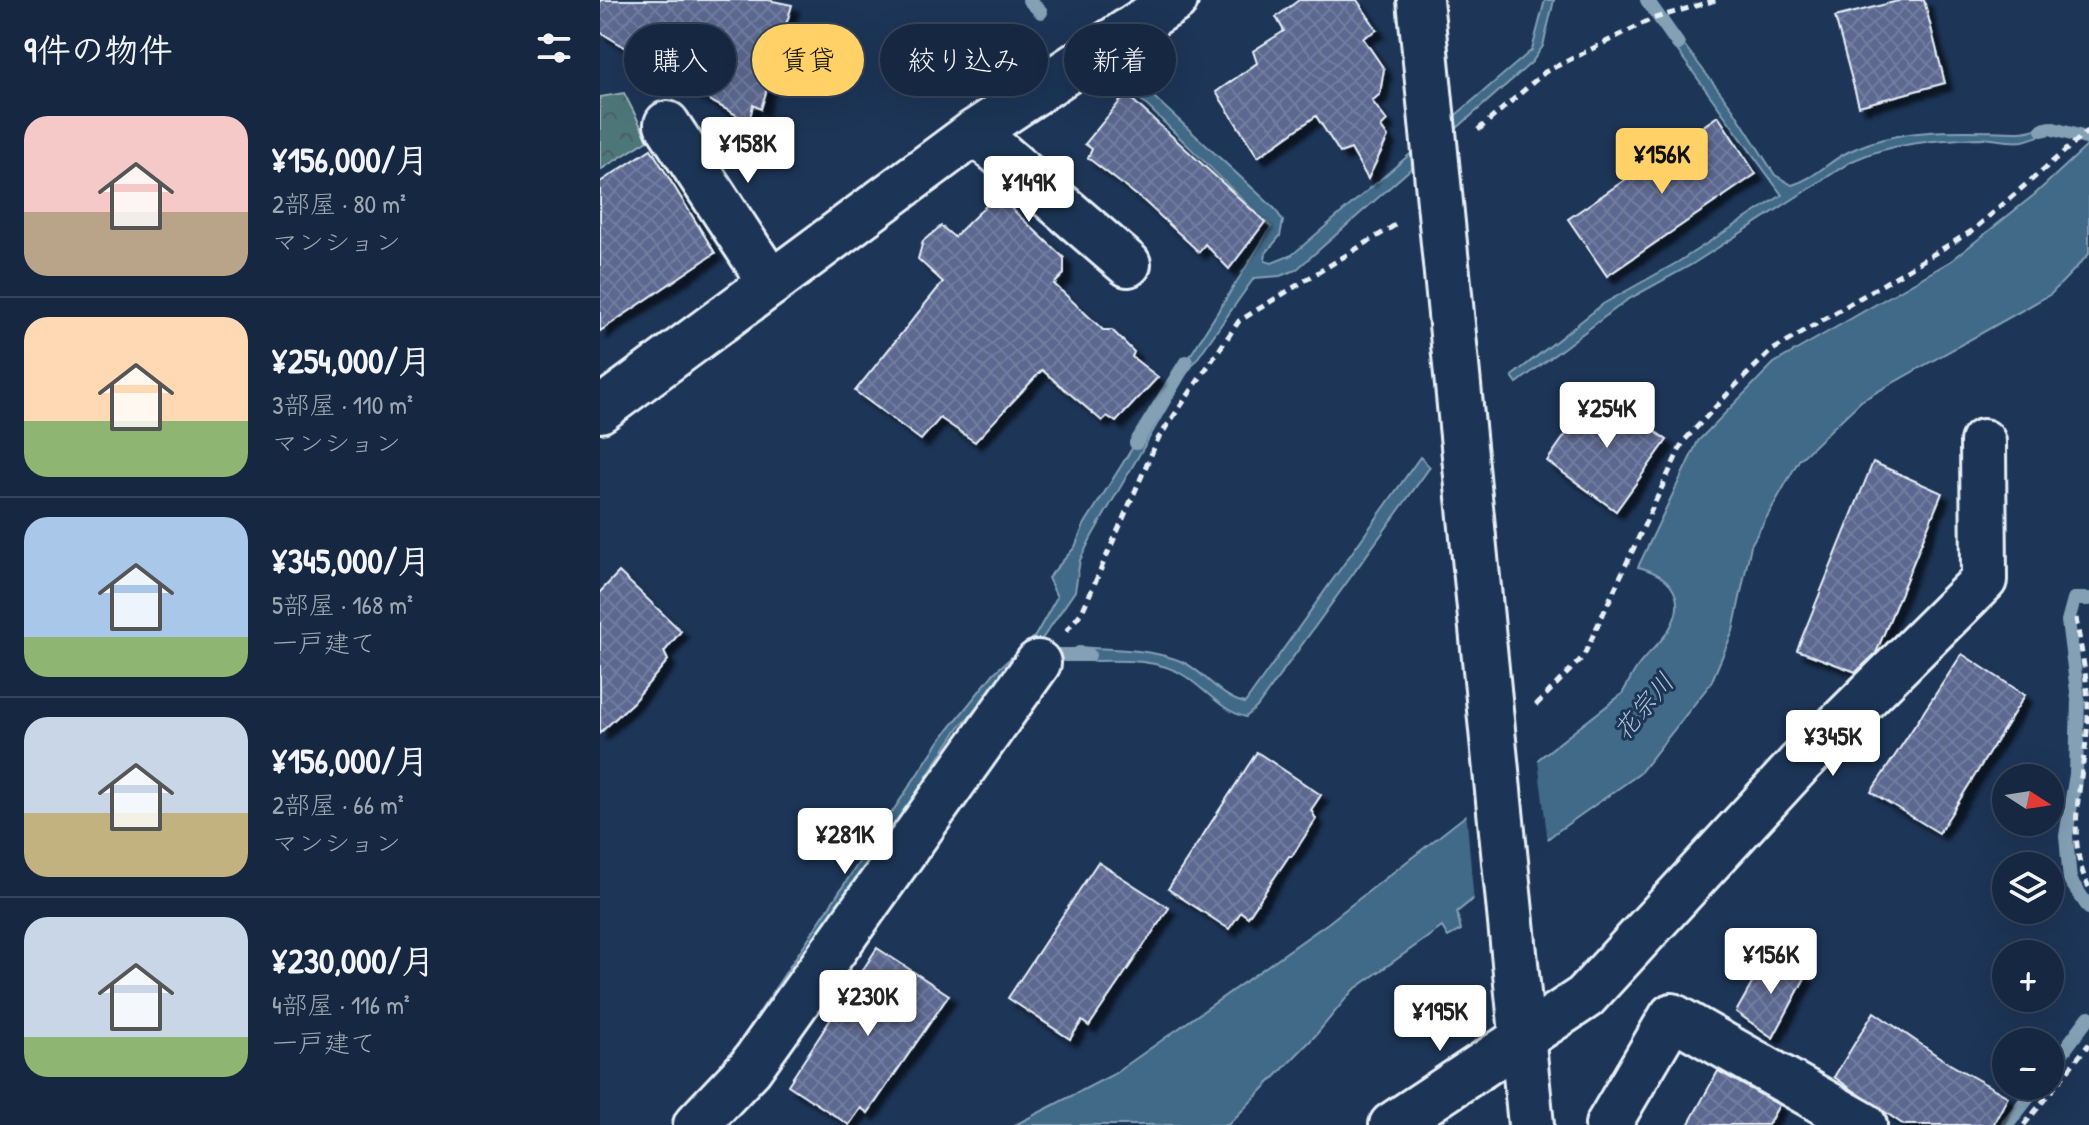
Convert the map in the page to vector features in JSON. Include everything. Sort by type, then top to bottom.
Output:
[{"type":"street","points":[[600,410],[975,132],[1175,0]]},
{"type":"street","points":[[1420,0],[1531,1125]]},
{"type":"street","points":[[667,124],[771,283]]},
{"type":"street","points":[[975,132],[1128,264]]},
{"type":"street","points":[[1392,1125],[1585,997],[1800,763],[1984,580],[1983,442]]},
{"type":"street","points":[[696,1125],[750,1068],[1038,663]]},
{"type":"street","points":[[1608,1125],[1672,1016],[1864,1125]]},
{"type":"path","points":[[1038,663],[1082,612],[1158,439],[1239,321],[1438,181],[1545,72],[1652,19],[1716,0]]},
{"type":"path","points":[[1494,742],[1538,704],[1583,657],[1683,442],[1734,387],[1771,351],[1972,231],[2088,131]]},
{"type":"path","points":[[2076,618],[2088,714],[2075,842],[2079,869],[2089,887]]},
{"type":"path","points":[[2024,1125],[2089,1044]]},
{"type":"green space","points":[[624,93],[648,140],[600,170],[600,97]]},
{"type":"water","points":[[1545,0],[1554,0],[1543,46],[1532,62],[1296,270],[1280,276],[1254,278],[1185,376],[1092,536],[1080,560],[1075,591],[1037,646],[959,727],[761,1032],[679,1115],[739,1043],[940,740],[994,673],[1035,636],[1057,597],[1048,578],[1075,547],[1084,525],[1271,227],[1137,96],[1153,96],[1275,209],[1283,221],[1280,236],[1266,253],[1265,261],[1272,263],[1292,255],[1532,50]]},
{"type":"water","points":[[1672,29],[1733,109],[1775,175],[1792,185],[1850,151],[1891,137],[1955,131],[2025,132],[2049,126],[2060,127],[2059,134],[2023,141],[1979,138],[1914,144],[1882,150],[1852,161],[1691,265],[1627,300],[1517,383],[1512,376],[1603,304],[1678,262],[1782,195],[1664,32]]},
{"type":"water","name":"花宗川","points":[[2089,144],[2089,254],[2051,294],[1861,401],[1799,460],[1751,545],[1733,631],[1711,683],[1639,774],[1555,833],[1457,912],[1461,930],[1448,937],[1442,927],[1352,991],[1315,1036],[1228,1125],[1015,1125],[1114,1074],[1328,923],[1622,694],[1638,666],[1660,642],[1676,615],[1676,596],[1672,588],[1658,575],[1638,567],[1698,441],[1774,363],[1951,261],[2034,195]]},
{"type":"water","points":[[1420,457],[1430,467],[1257,707],[1246,717],[1222,705],[1172,669],[1144,662],[1070,661],[1070,651],[1078,647],[1131,650],[1170,657],[1191,666],[1228,696],[1245,703]]},
{"type":"pier","points":[[1537,752],[1548,843],[1474,904],[1466,809]]},
{"type":"building","points":[[600,0],[768,0],[792,5],[786,24],[752,24],[752,96],[765,96],[761,109],[753,105],[749,122],[702,96],[736,96],[736,24],[624,24],[624,47],[600,32]]},
{"type":"building","points":[[1299,0],[1357,0],[1377,30],[1363,38],[1384,69],[1380,94],[1372,101],[1387,121],[1381,127],[1388,137],[1368,179],[1351,149],[1340,153],[1316,116],[1258,157],[1216,92],[1257,63],[1253,51],[1284,31],[1276,17]]},
{"type":"building","points":[[1902,0],[1924,0],[1945,83],[1859,106],[1835,17]]},
{"type":"building","points":[[1124,96],[1128,96],[1265,222],[1229,269],[1205,244],[1199,252],[1144,201],[1088,158],[1092,149],[1085,144]]},
{"type":"building","points":[[1718,116],[1756,174],[1607,276],[1568,219]]},
{"type":"building","points":[[651,149],[715,253],[600,331],[600,182]]},
{"type":"building","points":[[997,195],[1064,258],[1064,274],[1054,284],[1103,330],[1112,330],[1134,352],[1132,357],[1158,377],[1116,422],[1107,416],[1102,421],[1042,370],[975,442],[940,418],[921,440],[855,391],[943,282],[918,259],[923,241],[941,226],[954,237]]},
{"type":"building","points":[[1597,390],[1667,440],[1616,511],[1547,461]]},
{"type":"building","points":[[1873,462],[1942,493],[1876,653],[1856,672],[1797,650]]},
{"type":"building","points":[[619,572],[681,631],[664,652],[668,660],[633,702],[600,733],[600,592]]},
{"type":"building","points":[[1962,654],[2025,695],[1939,833],[1871,792]]},
{"type":"building","points":[[1257,752],[1321,795],[1311,810],[1316,819],[1292,856],[1289,856],[1248,917],[1241,912],[1229,929],[1168,889]]},
{"type":"building","points":[[1098,862],[1169,908],[1089,1026],[1082,1021],[1070,1039],[1008,998]]},
{"type":"building","points":[[877,948],[949,995],[868,1113],[861,1108],[849,1125],[788,1085]]},
{"type":"building","points":[[1767,957],[1806,976],[1773,1038],[1736,1012]]},
{"type":"building","points":[[1874,1012],[1948,1063],[1992,1088],[1992,1100],[2006,1100],[1993,1125],[1904,1125],[1834,1077]]},
{"type":"building","points":[[1718,1071],[1779,1105],[1768,1125],[1688,1125]]},
{"type":"waterway","points":[[1029,0],[1041,12]]},
{"type":"waterway","points":[[1647,0],[1678,44]]},
{"type":"waterway","points":[[2042,130],[2050,128],[2089,139]]},
{"type":"waterway","points":[[1136,443],[1186,362]]},
{"type":"waterway","points":[[2089,599],[2074,599],[2068,621],[2078,699],[2076,774],[2066,836],[2070,880],[2089,908]]},
{"type":"waterway","points":[[1042,655],[1089,655]]},
{"type":"waterway","points":[[2064,1050],[2089,1017]]},
{"type":"waterway","points":[[2007,1125],[2026,1100]]}]
